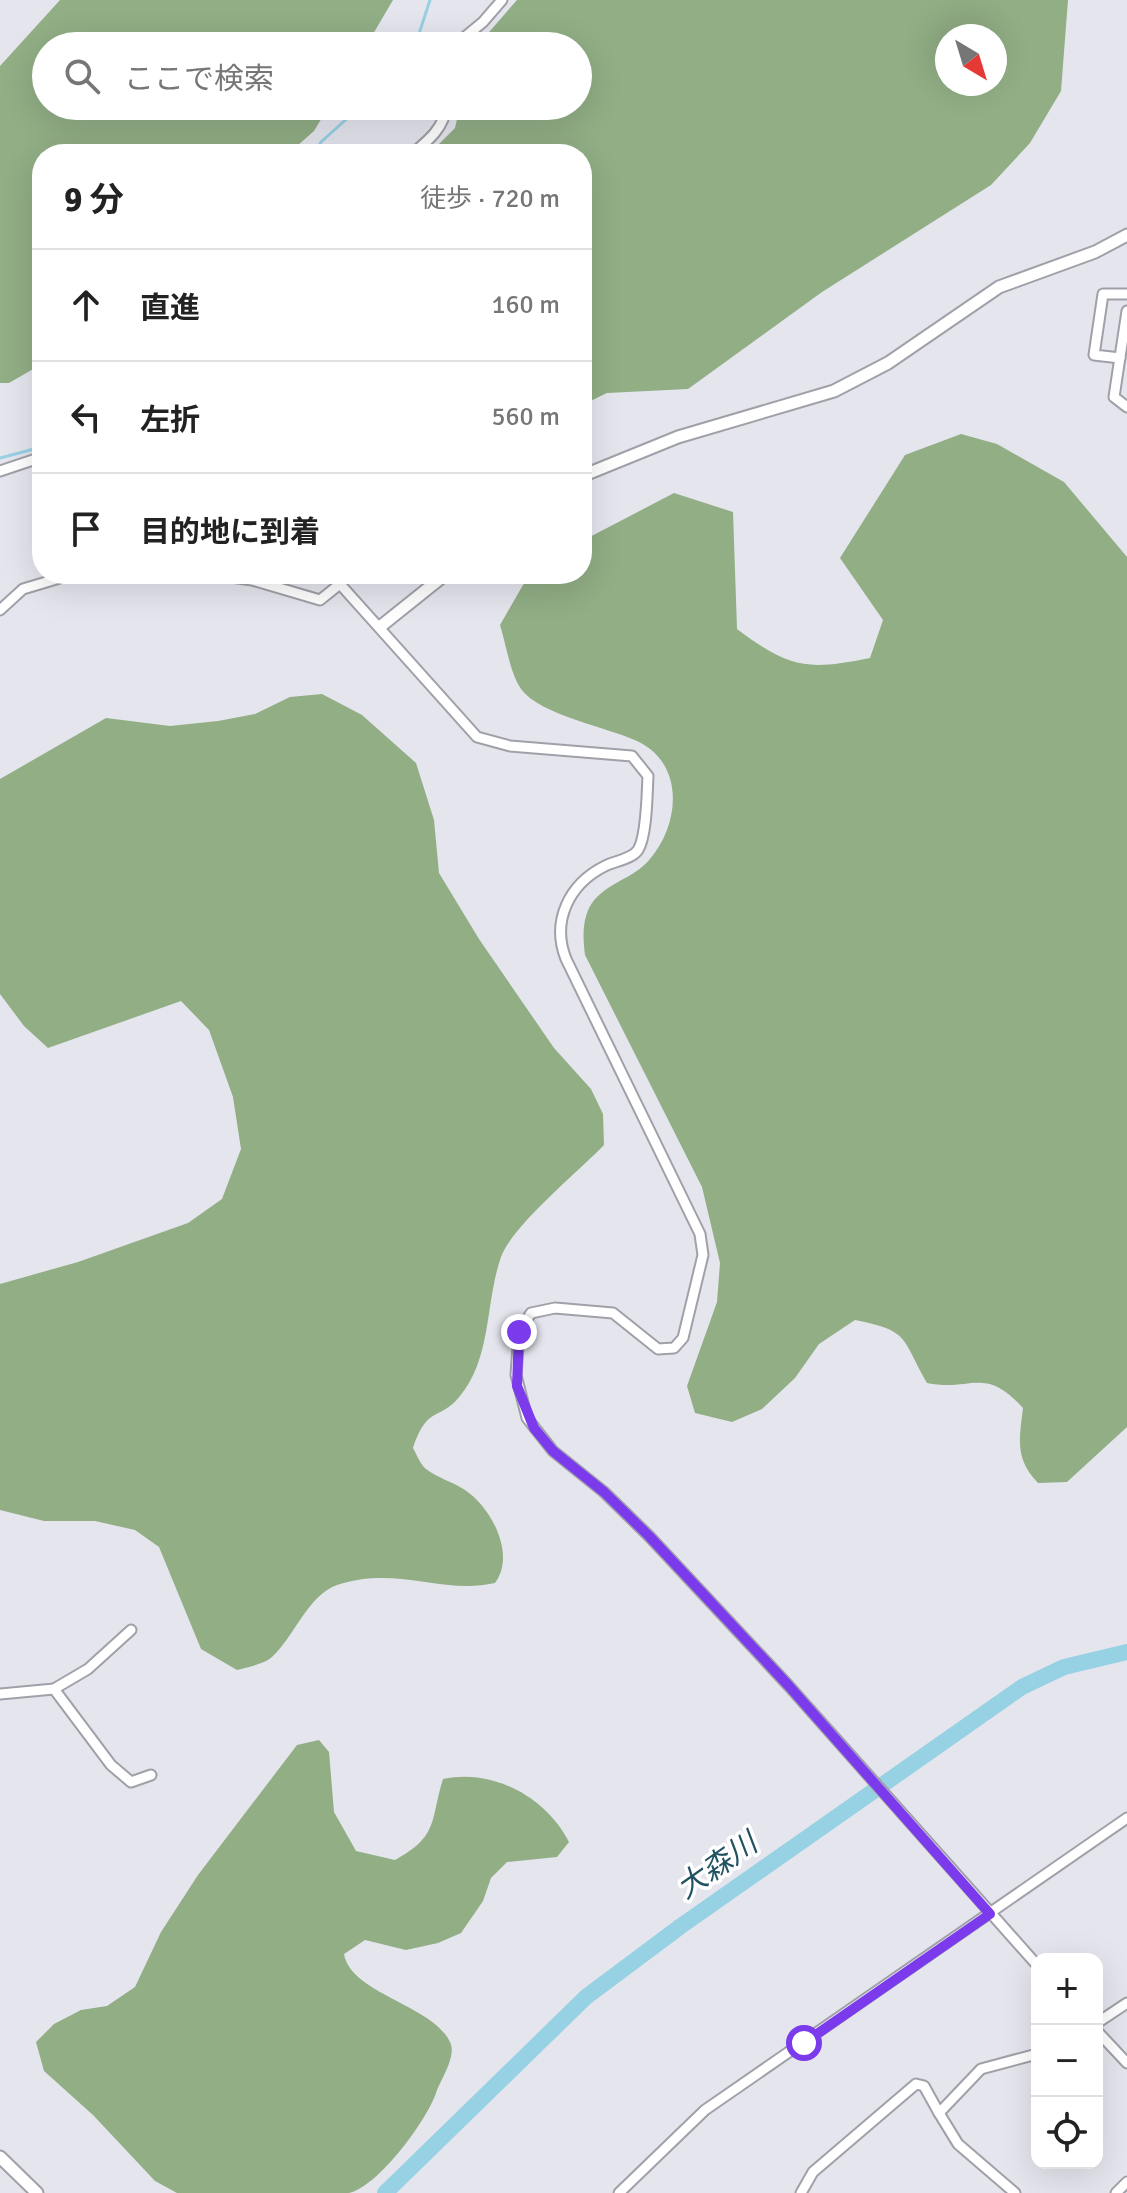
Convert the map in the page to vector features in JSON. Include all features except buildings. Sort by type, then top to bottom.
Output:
[{"type":"street","points":[[469,32],[502,0]]},
{"type":"street","points":[[422,144],[444,120]]},
{"type":"street","points":[[592,472],[678,437],[834,391],[888,363],[999,287],[1095,252],[1127,235]]},
{"type":"street","points":[[1120,358],[1094,355],[1103,294],[1127,294]]},
{"type":"street","points":[[1127,311],[1114,397],[1127,407]]},
{"type":"street","points":[[0,471],[32,460]]},
{"type":"street","points":[[0,610],[23,589],[40,584]]},
{"type":"street","points":[[266,584],[320,600],[340,584],[381,626],[477,737],[510,746],[632,756],[648,776],[640,847],[631,856],[588,876],[576,888],[566,903],[559,932],[566,959],[700,1234],[703,1255],[699,1279],[683,1338],[666,1350],[652,1346],[613,1313],[555,1308],[531,1313],[519,1332],[517,1386],[527,1418],[553,1451],[604,1492],[649,1536],[1031,1958]]},
{"type":"street","points":[[381,626],[434,584]]},
{"type":"street","points":[[0,1694],[54,1689],[88,1669],[131,1630]]},
{"type":"street","points":[[54,1689],[111,1765],[131,1782],[151,1775]]},
{"type":"street","points":[[619,2193],[705,2110],[1127,1818]]},
{"type":"street","points":[[1103,2019],[1127,2003]]},
{"type":"street","points":[[1103,2037],[1127,2063]]},
{"type":"street","points":[[939,2113],[981,2069],[1031,2056]]},
{"type":"street","points":[[801,2193],[813,2172],[916,2084],[924,2086],[958,2144],[1015,2193]]},
{"type":"street","points":[[0,2157],[37,2193]]},
{"type":"street","points":[[1116,2193],[1127,2182]]},
{"type":"green space","points":[[60,0],[393,0],[374,32],[32,32],[32,120],[321,120],[299,144],[32,144],[32,370],[9,383],[0,383],[0,66]]},
{"type":"green space","points":[[517,0],[1068,0],[1061,91],[1030,143],[991,185],[822,292],[688,389],[607,393],[592,400],[592,144],[439,144],[455,128],[457,120],[592,120],[592,32],[489,32]]},
{"type":"green space","points":[[961,434],[997,444],[1064,482],[1127,557],[1127,1427],[1067,1482],[1038,1483],[1025,1466],[1020,1448],[1023,1408],[1010,1395],[987,1384],[927,1383],[902,1338],[886,1328],[855,1320],[819,1344],[795,1378],[762,1409],[732,1422],[695,1413],[687,1386],[717,1302],[720,1263],[702,1187],[585,955],[584,937],[587,914],[595,900],[643,866],[660,844],[672,811],[670,778],[652,751],[637,741],[558,713],[530,698],[514,675],[500,625],[524,584],[592,584],[592,536],[674,493],[733,512],[737,629],[771,652],[799,663],[830,664],[870,658],[883,620],[840,558],[905,455]]},
{"type":"green space","points":[[322,694],[362,715],[416,763],[434,820],[439,873],[479,939],[554,1048],[591,1089],[603,1114],[604,1145],[532,1215],[508,1244],[496,1275],[478,1364],[453,1404],[424,1425],[413,1448],[426,1469],[465,1490],[492,1520],[502,1546],[503,1559],[495,1583],[456,1586],[380,1578],[337,1585],[309,1607],[272,1657],[237,1670],[201,1649],[159,1547],[135,1530],[95,1521],[44,1521],[0,1510],[0,1284],[78,1262],[188,1223],[222,1199],[241,1149],[233,1097],[209,1030],[181,1001],[48,1048],[24,1026],[0,994],[0,779],[106,718],[170,726],[218,721],[255,714],[290,697]]},
{"type":"green space","points":[[319,1740],[329,1752],[334,1812],[356,1851],[395,1860],[409,1851],[431,1826],[443,1779],[462,1777],[498,1782],[532,1799],[559,1826],[569,1842],[557,1857],[507,1862],[491,1878],[483,1901],[461,1933],[438,1943],[406,1950],[365,1940],[344,1954],[350,1968],[361,1979],[427,2018],[441,2029],[452,2048],[448,2068],[423,2119],[400,2151],[374,2179],[349,2193],[177,2193],[155,2181],[93,2115],[44,2071],[36,2042],[54,2024],[81,2010],[107,2006],[135,1987],[161,1932],[198,1875],[297,1745]]},
{"type":"waterway","points":[[420,32],[430,0]]},
{"type":"waterway","points":[[320,144],[345,120]]},
{"type":"waterway","points":[[0,458],[32,450]]},
{"type":"waterway","name":"大森川","points":[[385,2193],[586,1997],[681,1926],[1022,1687],[1064,1667],[1127,1652]]},
{"type":"route","points":[[519,1332],[517,1386],[527,1418],[534,1428],[553,1451],[604,1492],[649,1536],[788,1685],[990,1914],[804,2043]]}]
